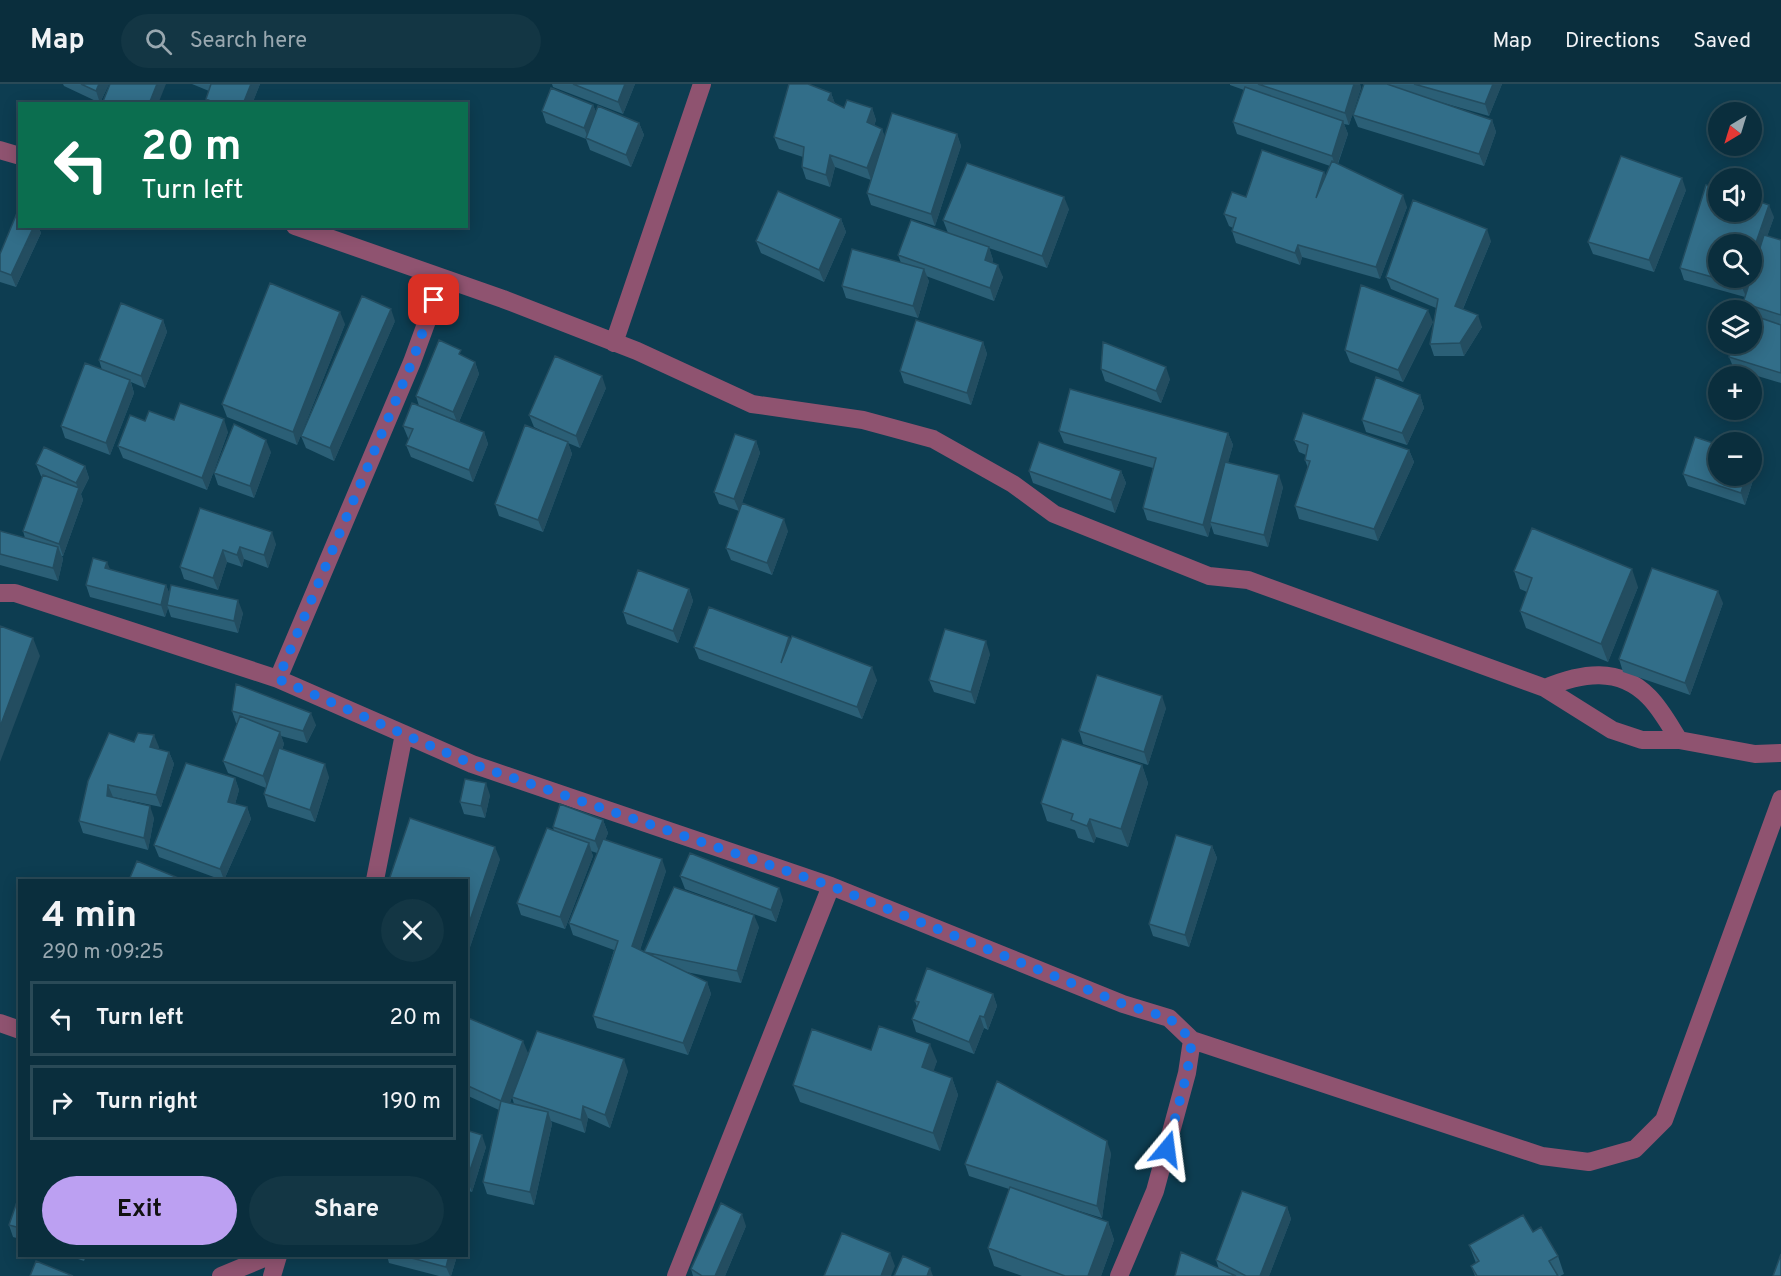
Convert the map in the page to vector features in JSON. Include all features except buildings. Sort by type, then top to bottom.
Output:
[{"type":"street","points":[[614,343],[702,84]]},
{"type":"street","points":[[0,150],[18,155]]},
{"type":"street","points":[[301,228],[409,264],[442,279],[503,298],[614,343],[752,404],[863,420],[933,439],[1013,484],[1054,514],[1209,576],[1248,580],[1545,688],[1612,730],[1642,740],[1679,740],[1755,754],[1781,753]]},
{"type":"street","points":[[278,679],[412,362],[442,279]]},
{"type":"street","points":[[0,592],[15,593],[116,624],[239,668],[278,679],[472,764],[831,886],[1123,1004],[1169,1018],[1192,1040],[1542,1156],[1589,1162],[1635,1149],[1664,1120],[1781,799]]},
{"type":"street","points":[[1545,688],[1574,676],[1620,676],[1649,697],[1679,740]]},
{"type":"street","points":[[375,879],[404,734]]},
{"type":"street","points":[[676,1276],[831,886]]},
{"type":"street","points":[[0,1023],[18,1029]]},
{"type":"street","points":[[1119,1276],[1155,1191],[1187,1073],[1192,1040]]},
{"type":"street","points":[[222,1276],[267,1257]]},
{"type":"street","points":[[272,1276],[278,1257]]},
{"type":"route","points":[[434,300],[412,362],[278,679],[472,764],[685,834],[831,886],[1123,1004],[1169,1018],[1192,1040],[1187,1073],[1167,1149]]}]
